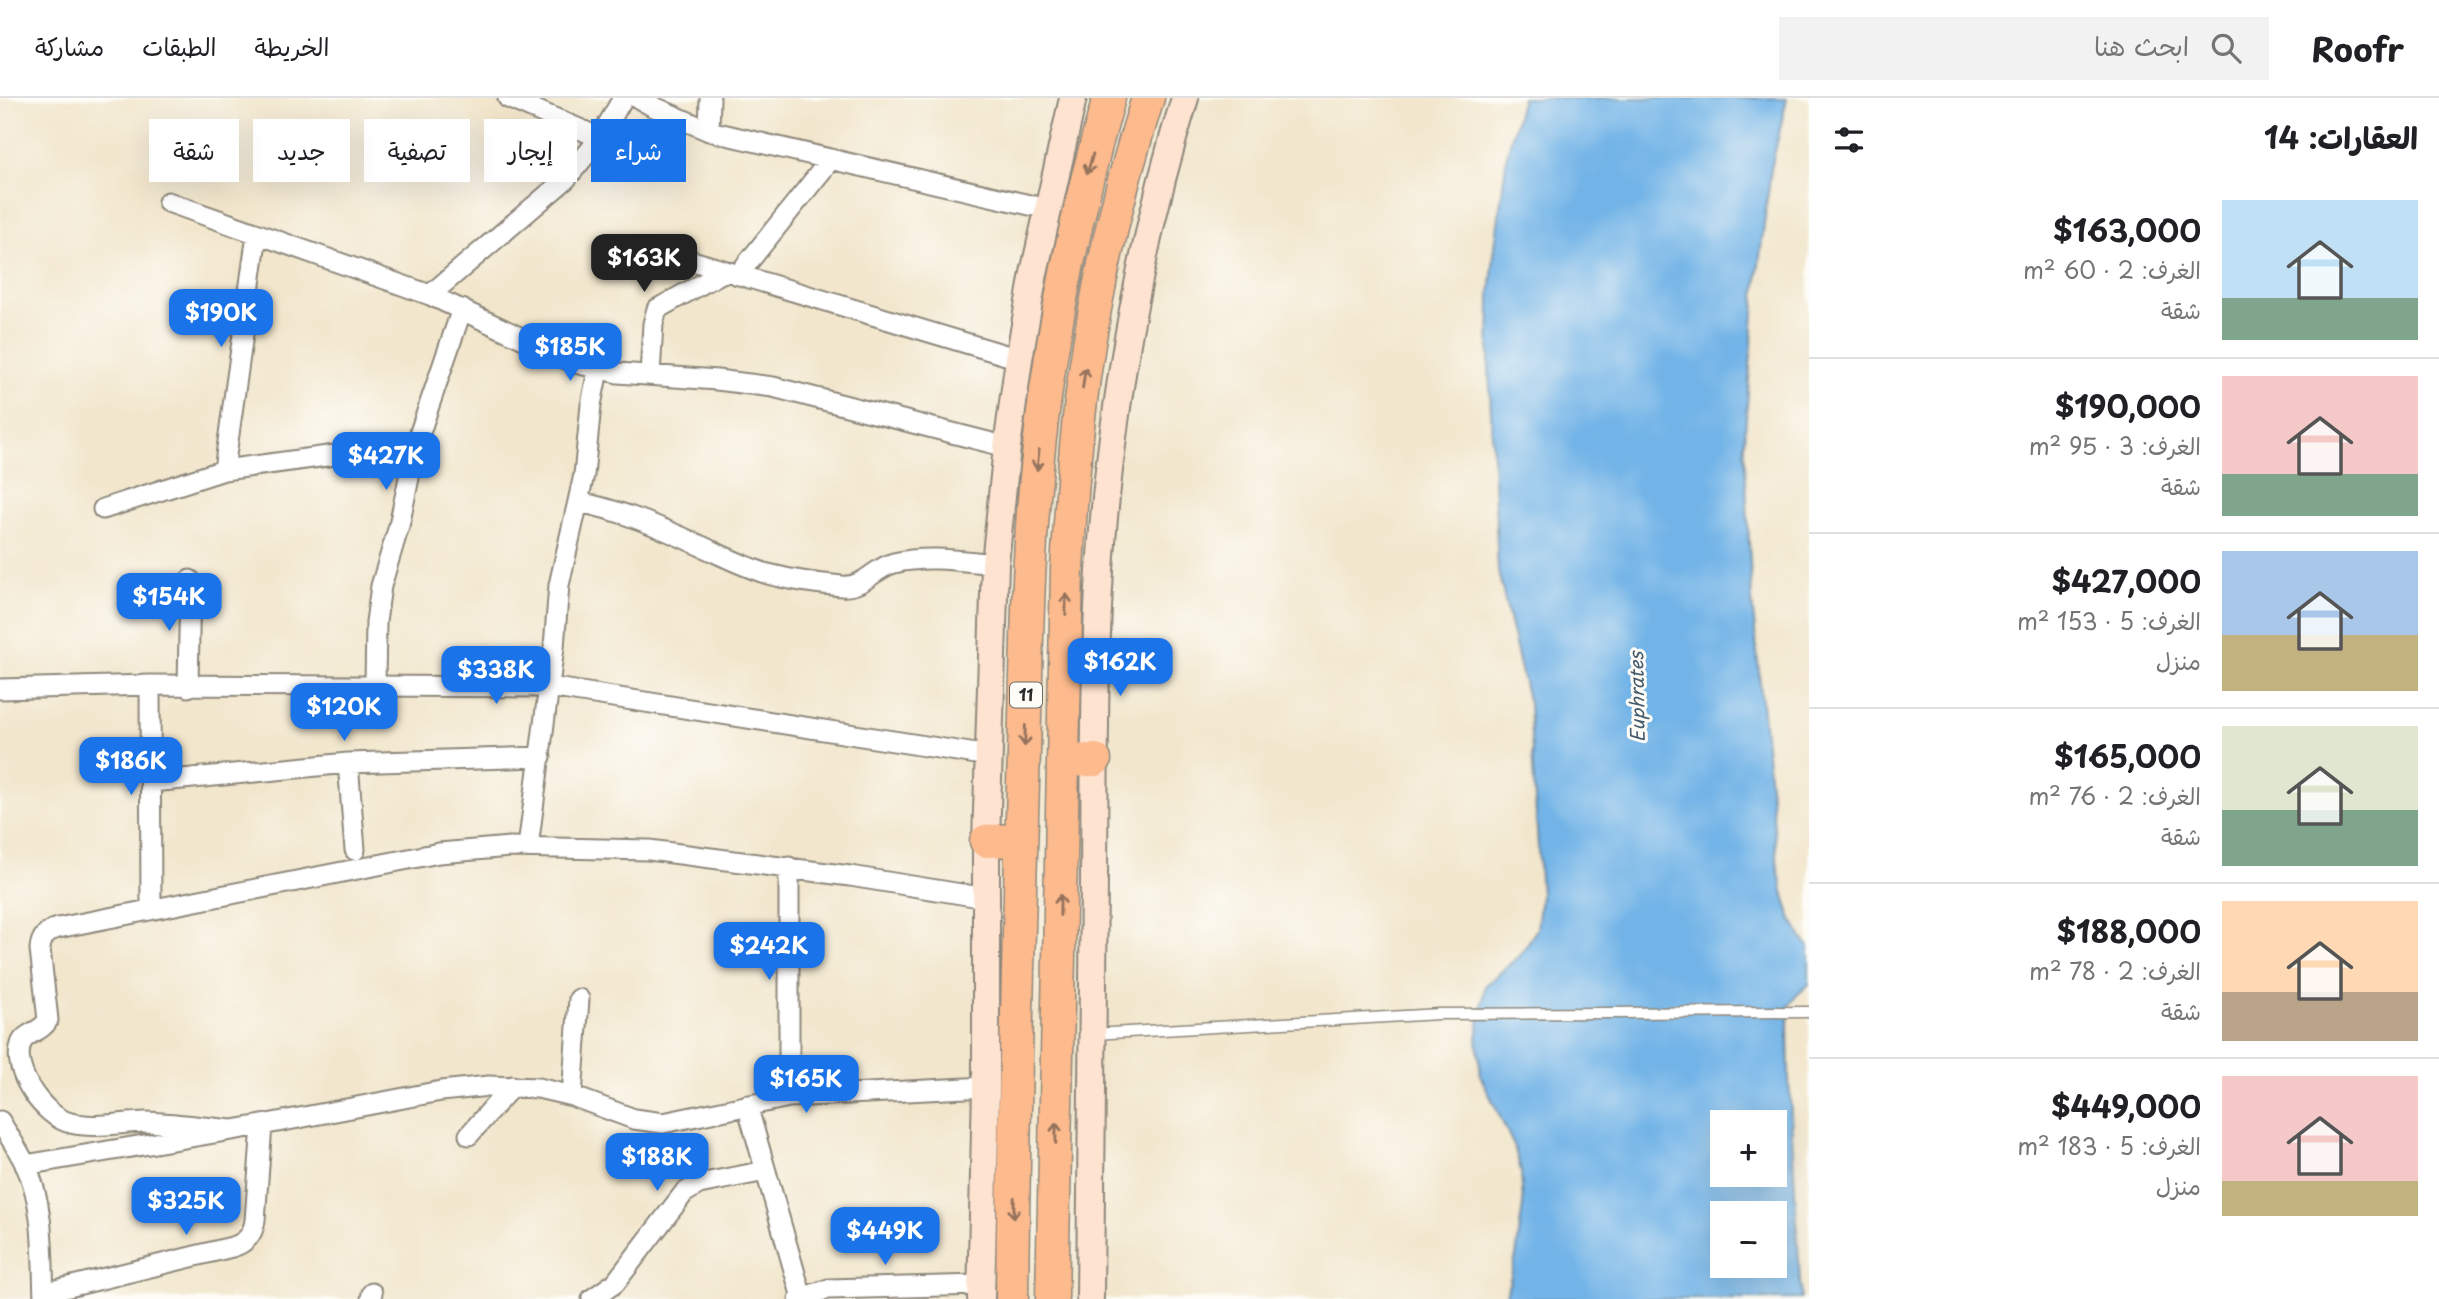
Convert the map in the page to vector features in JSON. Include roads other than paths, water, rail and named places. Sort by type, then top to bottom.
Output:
[{"type":"highway","name":"11","points":[[1012,1299],[1021,840],[1036,470],[1047,373],[1064,277],[1085,182],[1109,98]]},
{"type":"highway","name":"11","points":[[1052,1299],[1067,568],[1083,379],[1099,284],[1118,205],[1149,98]]},
{"type":"highway","points":[[1063,761],[1095,760]]},
{"type":"highway","points":[[986,841],[1021,840]]},
{"type":"highway","points":[[1020,903],[1034,984],[1032,1174],[1038,1185],[1055,1188]]},
{"type":"highway","points":[[1013,1244],[1029,1243],[1038,1251],[1038,1299]]},
{"type":"main road","points":[[981,1292],[986,841],[995,564],[1019,359],[1047,209],[1073,98]]},
{"type":"main road","points":[[1090,1299],[1095,760],[1100,576],[1115,423],[1126,347],[1140,271],[1185,98]]},
{"type":"street","points":[[508,98],[591,134]]},
{"type":"street","points":[[611,119],[623,98]]},
{"type":"street","points":[[638,98],[709,131],[1047,209]]},
{"type":"street","points":[[709,98],[709,131]]},
{"type":"street","points":[[430,295],[566,178],[591,149]]},
{"type":"street","points":[[650,375],[653,324],[657,309],[731,273],[831,159]]},
{"type":"street","points":[[167,202],[430,295],[552,353],[598,370],[773,387],[1007,447]]},
{"type":"street","points":[[224,470],[257,234]]},
{"type":"street","points":[[676,256],[1019,359]]},
{"type":"street","points":[[375,685],[376,622],[381,586],[399,526],[416,444],[461,309]]},
{"type":"street","points":[[528,847],[541,757],[559,585],[584,475],[598,370]]},
{"type":"street","points":[[103,509],[224,470],[416,444]]},
{"type":"street","points":[[578,502],[633,517],[768,574],[799,580],[856,585],[880,569],[905,561],[950,559],[995,564]]},
{"type":"street","points":[[188,687],[190,580]]},
{"type":"street","points":[[0,688],[150,685],[549,687],[989,756]]},
{"type":"street","points":[[150,685],[151,909]]},
{"type":"street","points":[[151,782],[348,762],[541,757]]},
{"type":"street","points":[[348,762],[355,850]]},
{"type":"street","points":[[231,1130],[158,1123],[69,1123],[58,1119],[42,1104],[24,1073],[21,1043],[41,1029],[49,1014],[40,949],[43,937],[58,928],[439,853],[528,847],[649,850],[789,867],[986,898]]},
{"type":"street","points":[[789,867],[789,1097]]},
{"type":"street","points":[[572,1096],[579,999]]},
{"type":"street","points":[[25,1165],[262,1125],[441,1091],[489,1086],[538,1088],[572,1096],[634,1119],[663,1123],[789,1097],[985,1087]]},
{"type":"street","points":[[469,1135],[512,1086]]},
{"type":"street","points":[[747,1105],[801,1298],[828,1289],[981,1292]]},
{"type":"street","points":[[0,1121],[25,1165],[39,1211],[44,1296],[232,1247],[246,1240],[251,1235],[255,1220],[262,1125]]},
{"type":"street","points":[[592,1299],[615,1283],[684,1193],[699,1184],[766,1171]]},
{"type":"lane","points":[[1092,1034],[1439,1014],[1809,1012]]},
{"type":"water","name":"Euphrates","points":[[1522,98],[1787,98],[1771,169],[1756,288],[1744,444],[1752,600],[1778,868],[1792,920],[1809,947],[1809,984],[1789,1006],[1788,1025],[1801,1299],[1505,1299],[1516,1256],[1523,1205],[1521,1171],[1514,1146],[1481,1077],[1477,1038],[1485,986],[1520,955],[1537,929],[1541,895],[1529,704],[1498,571],[1489,367],[1490,296],[1507,155]]}]
